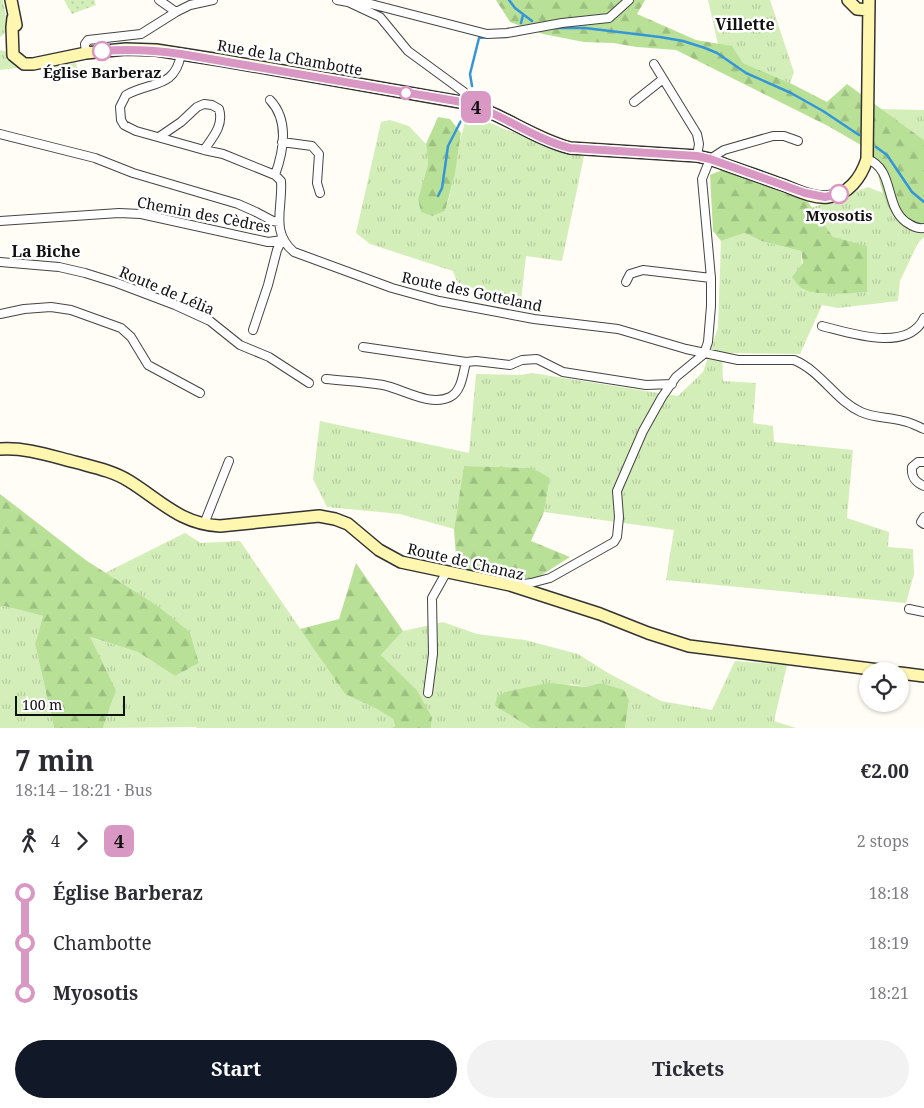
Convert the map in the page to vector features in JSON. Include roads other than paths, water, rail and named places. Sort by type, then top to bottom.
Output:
[{"type":"main road","points":[[0,46],[15,45],[11,0]]},
{"type":"main road","points":[[848,0],[857,8],[869,5],[867,159]]},
{"type":"main road","name":"Rue de la Chambotte","points":[[15,45],[14,55],[24,64],[34,64],[86,53],[126,49],[156,50],[472,105],[491,112],[557,144],[570,148],[697,156],[805,193],[825,197],[838,195],[850,187],[863,171],[867,159]]},
{"type":"main road","name":"Route de Chanaz","points":[[0,449],[10,448],[36,452],[111,472],[128,480],[175,513],[204,524],[220,526],[319,516],[327,517],[348,524],[379,550],[409,564],[510,586],[600,614],[648,633],[689,646],[859,667]]},
{"type":"main road","points":[[909,674],[924,676]]},
{"type":"street","points":[[158,0],[176,12]]},
{"type":"street","points":[[86,53],[85,44],[88,40],[141,34],[190,5],[213,0]]},
{"type":"street","points":[[337,0],[348,2],[380,17],[408,51],[464,92],[472,105]]},
{"type":"street","points":[[348,2],[359,1],[487,34],[507,34],[562,23],[609,18],[629,0]]},
{"type":"street","points":[[181,54],[179,66],[171,78],[165,82],[131,92],[123,99],[120,107],[121,120],[124,126],[136,131],[232,157],[275,175],[281,181],[279,222],[282,240],[277,250],[253,330]]},
{"type":"street","points":[[654,64],[697,134],[699,144],[697,156]]},
{"type":"street","points":[[634,102],[663,79]]},
{"type":"street","points":[[270,100],[277,108],[281,117],[284,134],[275,175]]},
{"type":"street","points":[[159,137],[182,122],[196,107],[204,104],[212,105],[219,109],[221,116],[220,125],[204,150]]},
{"type":"street","points":[[0,134],[95,158],[133,173],[238,204],[279,222]]},
{"type":"street","points":[[510,586],[550,578],[614,542],[617,537],[619,517],[617,491],[643,431],[662,397],[676,377],[704,354],[708,342],[711,278],[702,179],[710,159],[724,150],[773,136],[784,136],[798,141]]},
{"type":"street","points":[[282,142],[312,146],[319,154],[317,183],[320,193]]},
{"type":"street","points":[[867,159],[875,162],[885,176],[896,212],[914,227],[924,228]]},
{"type":"street","name":"Chemin des Cèdres","points":[[0,221],[119,213],[141,214],[268,242],[282,240]]},
{"type":"street","name":"Route des Gotteland","points":[[282,240],[294,252],[302,256],[412,294],[565,324],[618,329],[704,354],[738,360],[794,360],[802,363],[814,372],[837,395],[861,412],[873,416],[902,420],[924,429]]},
{"type":"street","name":"Route de Lélia","points":[[0,262],[59,267],[85,273],[175,305],[210,321],[240,345],[269,357],[310,383]]},
{"type":"street","points":[[626,282],[630,274],[643,270],[711,278]]},
{"type":"street","points":[[0,314],[24,309],[51,308],[71,310],[121,328],[132,337],[148,366],[200,393]]},
{"type":"street","points":[[822,326],[859,336],[879,338],[912,333],[923,323]]},
{"type":"street","points":[[363,347],[466,362],[476,361],[510,365],[522,360],[537,360],[563,372],[646,385],[672,384]]},
{"type":"street","points":[[326,379],[384,385],[430,399],[441,399],[451,396],[456,392],[466,362]]},
{"type":"street","points":[[204,524],[229,461]]},
{"type":"street","points":[[924,462],[918,462],[912,467],[913,478],[924,486]]},
{"type":"street","points":[[924,517],[921,522],[924,524]]},
{"type":"street","points":[[428,692],[433,654],[432,598],[446,572]]},
{"type":"street","points":[[910,609],[924,612]]},
{"type":"waterway","points":[[509,0],[515,8],[532,21]]},
{"type":"waterway","points":[[521,23],[523,15]]},
{"type":"waterway","points":[[553,28],[585,28],[660,37],[683,41],[705,48],[717,53],[746,73],[791,93],[823,111],[859,135]]},
{"type":"waterway","points":[[472,86],[470,74],[479,38],[489,37]]},
{"type":"waterway","points":[[494,37],[507,37]]},
{"type":"waterway","points":[[438,196],[442,188],[448,146],[464,115]]},
{"type":"waterway","points":[[876,147],[887,155],[912,192],[924,202]]},
{"type":"place","name":"Église Barberaz","points":[[102,51]]},
{"type":"place","name":"Myosotis","points":[[839,194]]},
{"type":"district","name":"Villette","points":[[745,24]]},
{"type":"district","name":"La Biche","points":[[46,251]]}]
